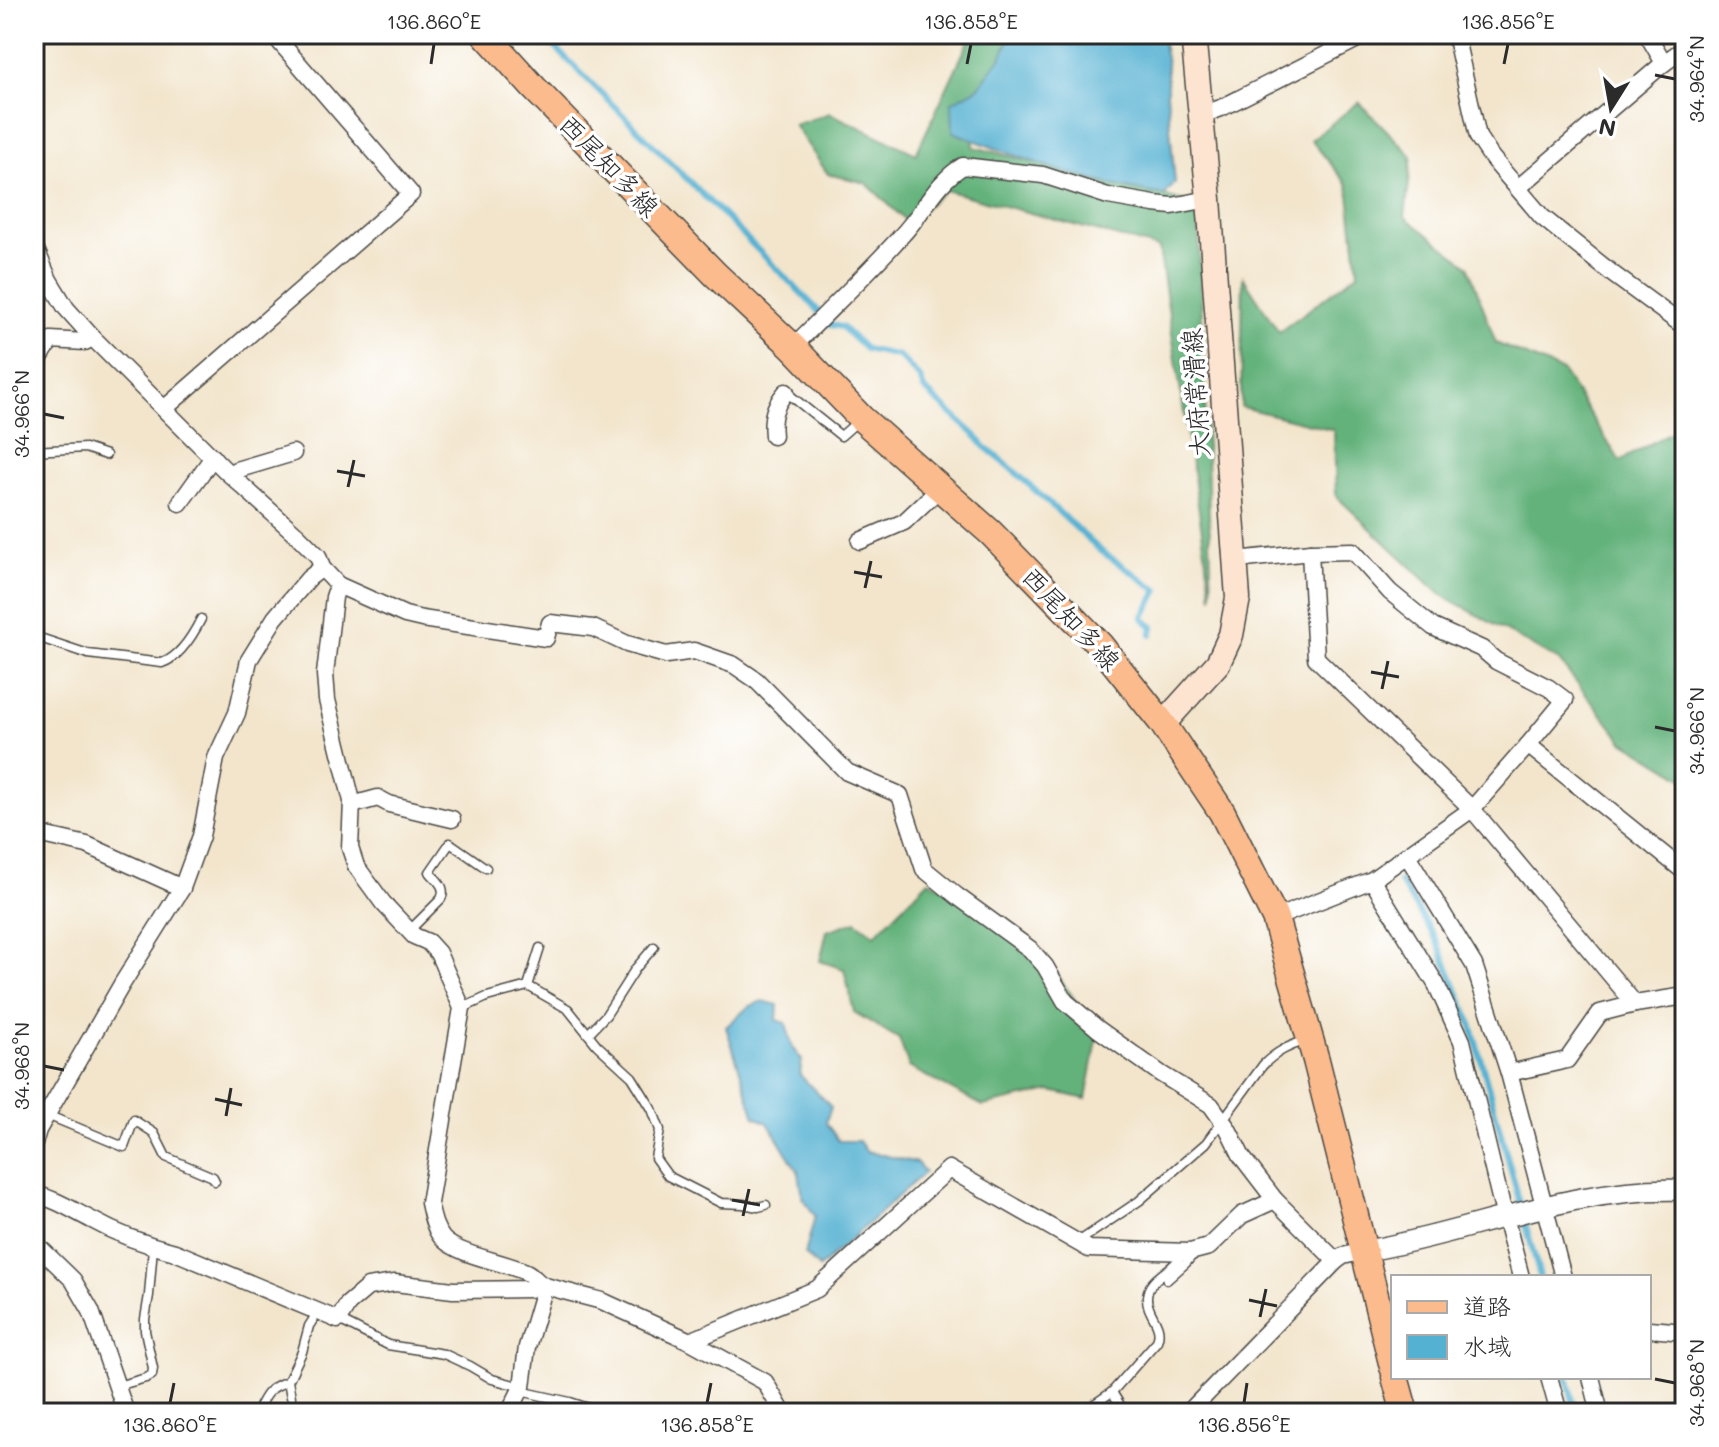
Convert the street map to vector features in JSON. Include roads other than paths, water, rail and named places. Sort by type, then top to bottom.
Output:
[{"type":"main road","name":"西尾知多線","points":[[485,34],[654,213],[793,347],[861,418],[991,533],[1100,645],[1163,724],[1222,812],[1275,918],[1310,1039],[1391,1359]]},
{"type":"main road","name":"大府常滑線","points":[[1163,724],[1218,663],[1231,635],[1238,598],[1209,199],[1193,34]]},
{"type":"main road","points":[[1396,1379],[1405,1413]]},
{"type":"street","points":[[34,38],[40,34]]},
{"type":"street","points":[[164,409],[411,194],[273,34]]},
{"type":"street","points":[[1202,115],[1367,34]]},
{"type":"street","points":[[1455,34],[1478,137],[1492,158],[1542,217],[1685,327]]},
{"type":"street","points":[[1647,34],[1664,63]]},
{"type":"street","points":[[1518,188],[1685,48]]},
{"type":"street","points":[[793,347],[905,233],[930,197],[953,172],[963,166],[1043,175],[1108,196],[1154,204],[1172,206],[1209,199]]},
{"type":"street","points":[[34,245],[49,280],[66,308],[230,474],[318,556],[322,568],[338,585],[405,615],[422,619],[546,638],[550,623],[593,628],[627,644],[666,655],[694,651],[734,665],[756,680],[847,772],[900,795],[924,869],[1030,949],[1045,966],[1065,1001],[1161,1074],[1211,1105],[1242,1157],[1275,1200],[1336,1261]]},
{"type":"street","points":[[34,377],[38,361],[51,340],[85,342],[92,337]]},
{"type":"street","points":[[773,436],[772,423],[777,403],[786,392]]},
{"type":"street","points":[[230,474],[293,453]]},
{"type":"street","points":[[180,503],[213,457]]},
{"type":"street","points":[[860,541],[904,522],[940,488]]},
{"type":"street","points":[[1237,560],[1353,551],[1390,592],[1433,627],[1482,649],[1496,661],[1549,688],[1565,700],[1472,809],[1375,878],[1275,918]]},
{"type":"street","points":[[1310,552],[1316,658],[1472,809],[1635,1004]]},
{"type":"street","points":[[34,1144],[38,1130],[122,984],[182,888],[201,836],[216,758],[237,713],[249,660],[275,618],[309,578],[322,568]]},
{"type":"street","points":[[338,585],[325,674],[327,700],[352,805],[350,848],[356,866],[383,903],[414,936],[428,942],[438,953],[462,1008],[429,1203],[435,1227],[444,1241],[460,1249],[529,1273],[542,1285],[602,1301],[690,1341],[765,1382],[783,1413]]},
{"type":"street","points":[[1528,745],[1685,872]]},
{"type":"street","points":[[352,805],[378,798],[389,804],[452,819]]},
{"type":"street","points":[[34,833],[87,845],[182,888]]},
{"type":"street","points":[[1403,858],[1474,965],[1509,1073],[1541,1207],[1562,1275]]},
{"type":"street","points":[[1375,878],[1436,984],[1462,1041],[1509,1215],[1521,1275]]},
{"type":"street","points":[[1509,1073],[1567,1060],[1600,1013],[1685,996]]},
{"type":"street","points":[[690,1341],[817,1289],[949,1169],[1089,1249],[1187,1252],[1209,1247],[1242,1215],[1275,1200]]},
{"type":"street","points":[[1188,1413],[1343,1256],[1541,1207],[1616,1192],[1685,1190]]},
{"type":"street","points":[[34,1194],[52,1198],[95,1222],[338,1320],[348,1304],[368,1287],[395,1283],[453,1290],[529,1289],[542,1285]]},
{"type":"street","points":[[37,1250],[73,1280],[91,1311],[126,1413]]},
{"type":"street","points":[[509,1413],[521,1389],[527,1347],[542,1285]]},
{"type":"street","points":[[1651,1329],[1685,1332]]},
{"type":"street","points":[[1550,1379],[1559,1413]]},
{"type":"street","points":[[1592,1379],[1600,1413]]},
{"type":"lane","points":[[34,330],[51,340]]},
{"type":"lane","points":[[786,392],[841,436],[861,418]]},
{"type":"lane","points":[[34,451],[85,448],[106,455]]},
{"type":"lane","points":[[34,636],[88,654],[153,664],[171,660],[201,619]]},
{"type":"lane","points":[[409,931],[444,893],[430,872],[450,843],[486,868]]},
{"type":"lane","points":[[588,1034],[606,1015],[636,968],[654,947]]},
{"type":"lane","points":[[528,986],[540,948]]},
{"type":"lane","points":[[462,1008],[487,997],[528,986],[568,1009],[597,1045],[632,1077],[652,1109],[660,1130],[655,1158],[668,1176],[721,1203],[766,1205]]},
{"type":"lane","points":[[1078,1243],[1139,1201],[1206,1143],[1274,1054],[1282,1048],[1310,1039]]},
{"type":"lane","points":[[47,1115],[124,1147],[134,1120],[154,1133],[166,1157],[213,1177],[215,1181]]},
{"type":"lane","points":[[117,1386],[152,1375],[145,1319],[154,1246]]},
{"type":"lane","points":[[1081,1413],[1112,1392],[1157,1341],[1159,1329],[1146,1297],[1151,1283],[1187,1252],[1191,1257],[1167,1280]]},
{"type":"lane","points":[[291,1397],[288,1381],[302,1352],[309,1326],[318,1312]]},
{"type":"lane","points":[[338,1320],[388,1345],[444,1354],[492,1379],[604,1413]]},
{"type":"lane","points":[[256,1413],[266,1392],[288,1381]]},
{"type":"lane","points":[[1112,1392],[1125,1413]]},
{"type":"water","points":[[1011,34],[1161,34],[1167,63],[1175,183],[1165,195],[1057,170],[953,132],[952,102],[978,88],[1002,56]]},
{"type":"water","points":[[762,1001],[778,1005],[777,1020],[786,1023],[793,1049],[802,1060],[800,1075],[831,1107],[826,1123],[839,1141],[859,1141],[866,1151],[917,1163],[925,1172],[819,1268],[805,1254],[815,1216],[803,1198],[799,1173],[768,1123],[755,1117],[726,1027],[748,1007]]},
{"type":"waterway","points":[[542,34],[830,325],[842,327],[865,349],[899,356],[920,378],[924,389],[985,447],[1101,551],[1158,590],[1143,618],[1153,627],[1151,635]]},
{"type":"waterway","points":[[1400,882],[1436,939],[1471,1023],[1539,1275]]},
{"type":"waterway","points":[[1568,1379],[1576,1413]]}]
